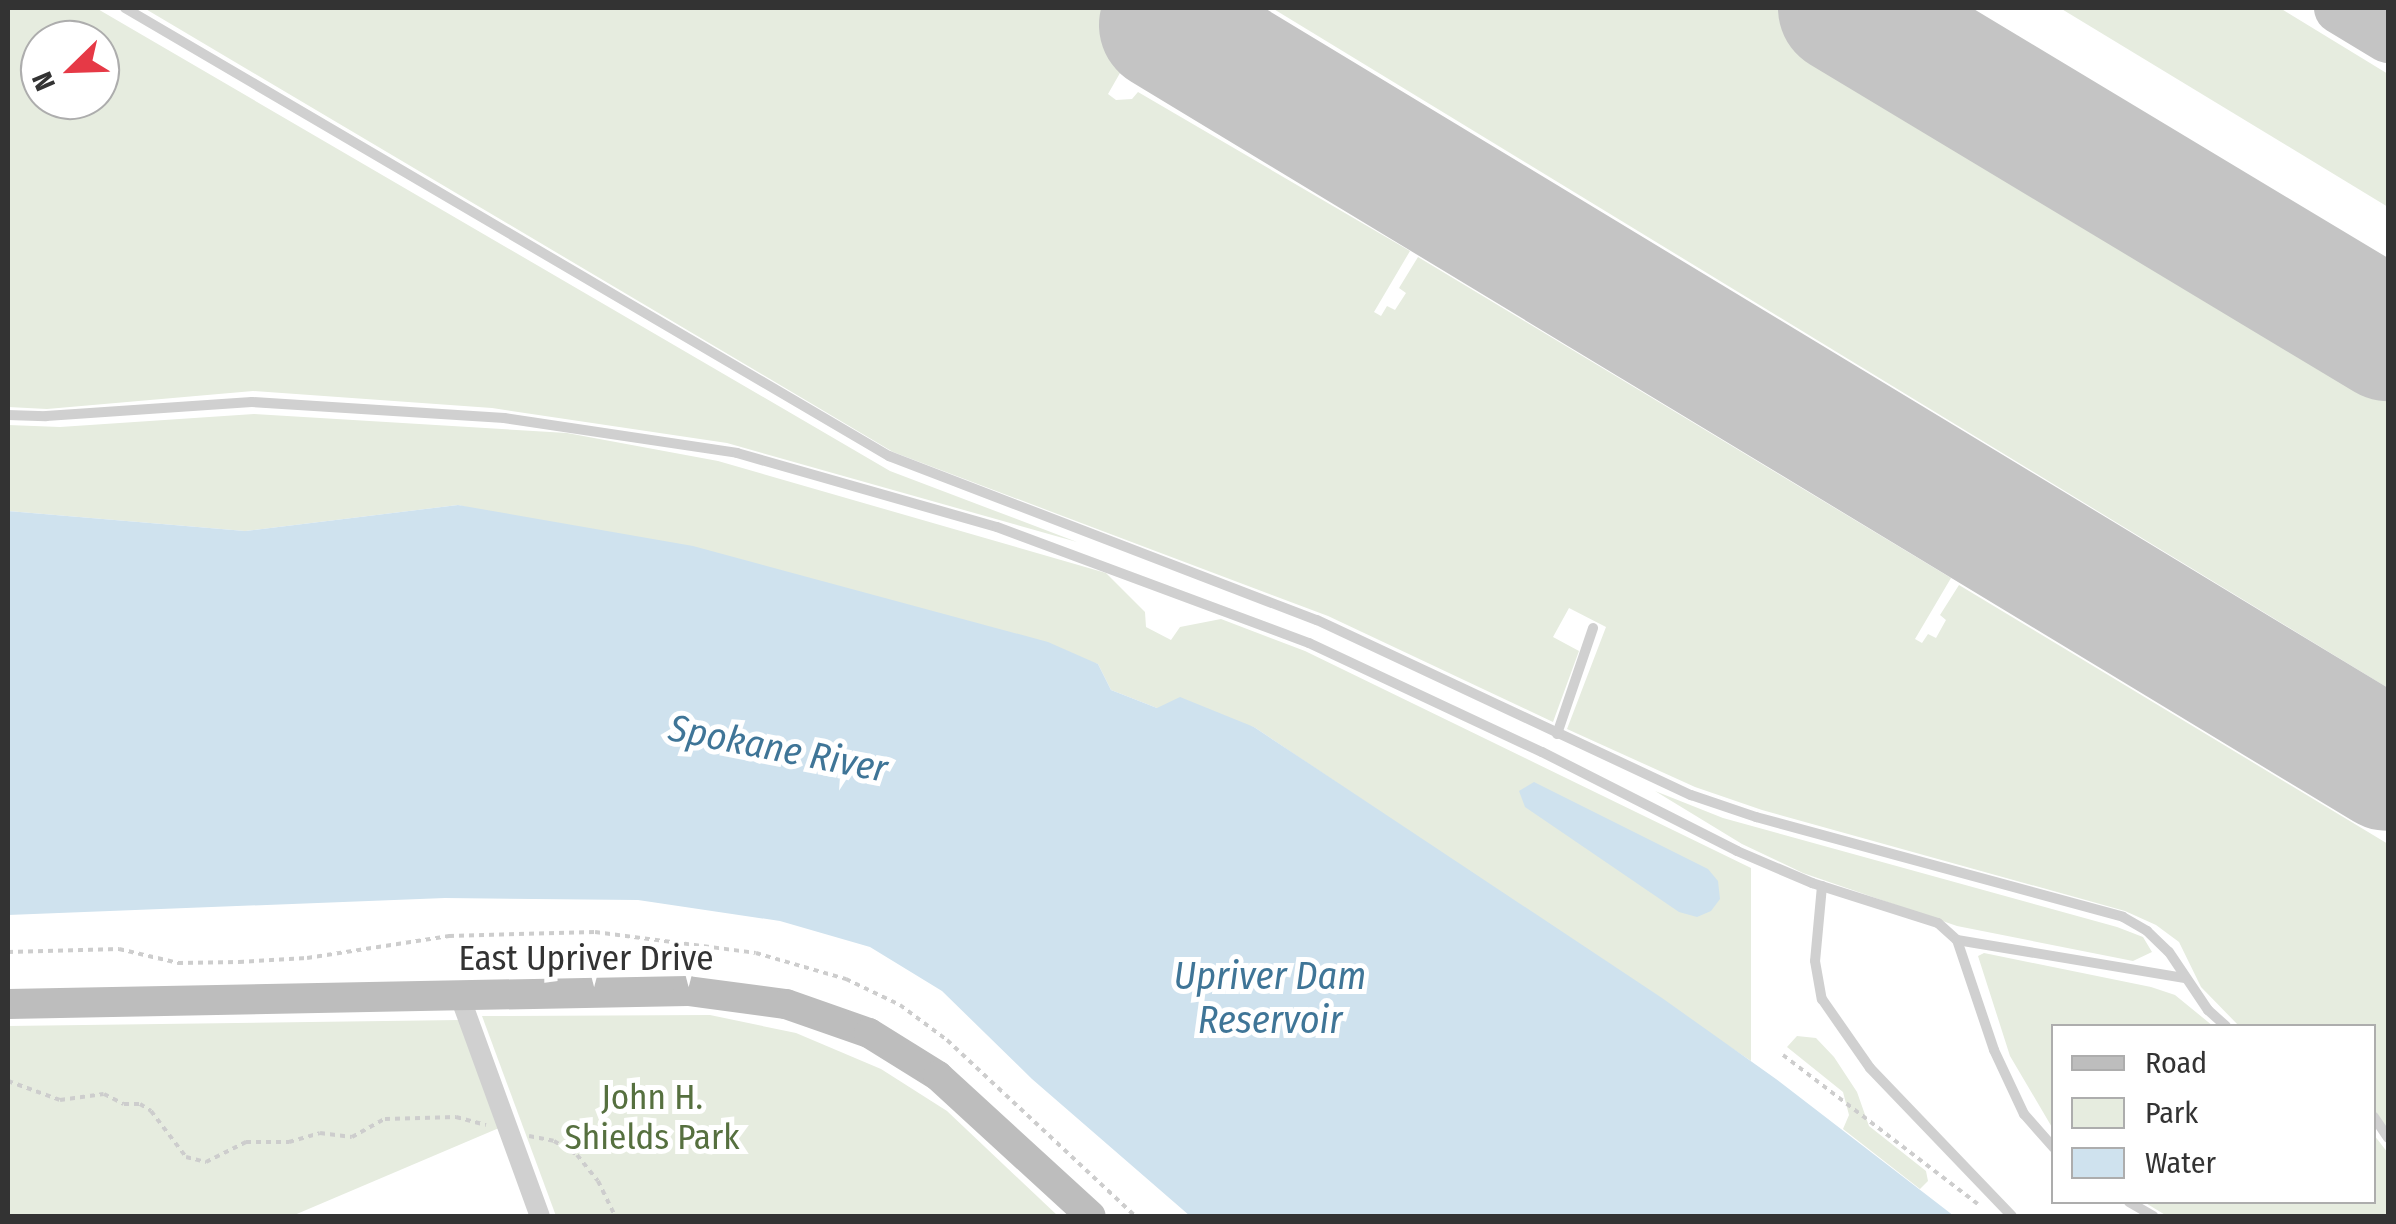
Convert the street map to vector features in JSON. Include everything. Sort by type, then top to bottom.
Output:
[{"type":"main road","name":"East Upriver Drive","points":[[8,1004],[688,991],[786,1004],[869,1034],[938,1076],[1091,1216]]},
{"type":"street","points":[[459,994],[540,1216]]},
{"type":"lane","points":[[126,8],[889,456],[1317,620],[1666,784],[1756,817],[2123,917],[2158,941],[2224,1024]]},
{"type":"lane","points":[[8,415],[46,416],[252,402],[504,418],[737,453],[997,527],[1309,644],[1542,752],[1737,852],[1822,886],[1938,923],[1957,940],[1994,1050],[2024,1114],[2051,1145]]},
{"type":"lane","points":[[1557,734],[1593,628]]},
{"type":"lane","points":[[1822,886],[1815,961],[1822,999],[1870,1068],[2012,1216]]},
{"type":"lane","points":[[1957,940],[2185,978]]},
{"type":"path","points":[[1783,1055],[1979,1205]]},
{"type":"path","points":[[8,1081],[60,1100],[104,1094],[124,1104],[140,1104],[151,1111],[186,1157],[206,1162],[246,1142],[289,1142],[320,1133],[340,1139],[385,1119],[456,1117],[554,1140],[577,1154],[598,1181],[615,1216]]},
{"type":"green space","points":[[8,8],[96,8],[117,20],[20,20],[20,120],[120,120],[120,22],[890,471],[1077,542],[727,443],[492,408],[253,391],[47,409],[8,407]]},
{"type":"green space","points":[[144,8],[1105,8],[1144,31],[1108,94],[1116,100],[1132,99],[1138,92],[1410,251],[1374,312],[1381,316],[1387,306],[1395,310],[1406,293],[1399,288],[1418,257],[1951,578],[1915,639],[1922,643],[1928,634],[1936,638],[1946,620],[1940,615],[1959,585],[2388,844],[2388,1130],[2376,1114],[2376,1024],[2237,1024],[2201,987],[2179,942],[2156,925],[2125,911],[1762,810],[1695,787],[1567,729],[1606,627],[1569,608],[1553,637],[1579,651],[1553,722],[1328,616],[893,452]]},
{"type":"green space","points":[[1272,8],[1933,8],[2388,283],[2388,688]]},
{"type":"green space","points":[[2060,8],[2280,8],[2388,74],[2388,207]]},
{"type":"green space","points":[[254,414],[567,433],[718,461],[1106,573],[1145,612],[1146,627],[1171,640],[1180,627],[1221,619],[1305,651],[1751,868],[1751,1061],[1254,727],[1157,708],[1111,690],[1098,664],[458,505],[245,531],[8,511],[8,425],[60,427]]},
{"type":"green space","points":[[1655,791],[1723,818],[2117,927],[2143,937],[2152,952],[2133,961],[1957,926],[1803,873],[1742,844]]},
{"type":"green space","points":[[1984,953],[2151,987],[2175,995],[2211,1024],[2051,1024],[2051,1126],[2010,1056],[1978,956]]},
{"type":"green space","name":"John H. Shields Park","points":[[710,1015],[796,1033],[881,1069],[947,1111],[1058,1216],[556,1216],[482,1016]]},
{"type":"green space","points":[[460,1020],[499,1128],[292,1216],[8,1216],[8,1026]]},
{"type":"green space","points":[[1797,1036],[1816,1038],[1857,1092],[1869,1126],[1926,1171],[1928,1181],[1920,1189],[1843,1129],[1849,1115],[1843,1092],[1787,1047]]},
{"type":"green space","points":[[2376,1138],[2388,1153],[2388,1216],[2167,1216],[2147,1204],[2376,1204]]},
{"type":"water","name":"Upriver Dam Reservoir","points":[[458,505],[693,546],[1048,642],[1098,664],[1111,690],[1157,708],[1180,697],[1254,727],[1662,998],[1776,1079],[1954,1216],[1190,1216],[1032,1079],[942,991],[870,947],[780,921],[638,900],[445,898],[8,915],[8,511],[245,531]]},
{"type":"water","points":[[1534,782],[1708,869],[1718,881],[1720,899],[1711,911],[1697,917],[1679,912],[1525,807],[1519,791]]},
{"type":"taxiway","points":[[1228,8],[1257,80]]},
{"type":"taxiway","points":[[2340,8],[2388,37]]},
{"type":"runway","points":[[1844,8],[2388,335]]},
{"type":"runway","points":[[1165,25],[2388,765]]},
{"type":"water label","name":"Spokane River","points":[[778,749]]}]
